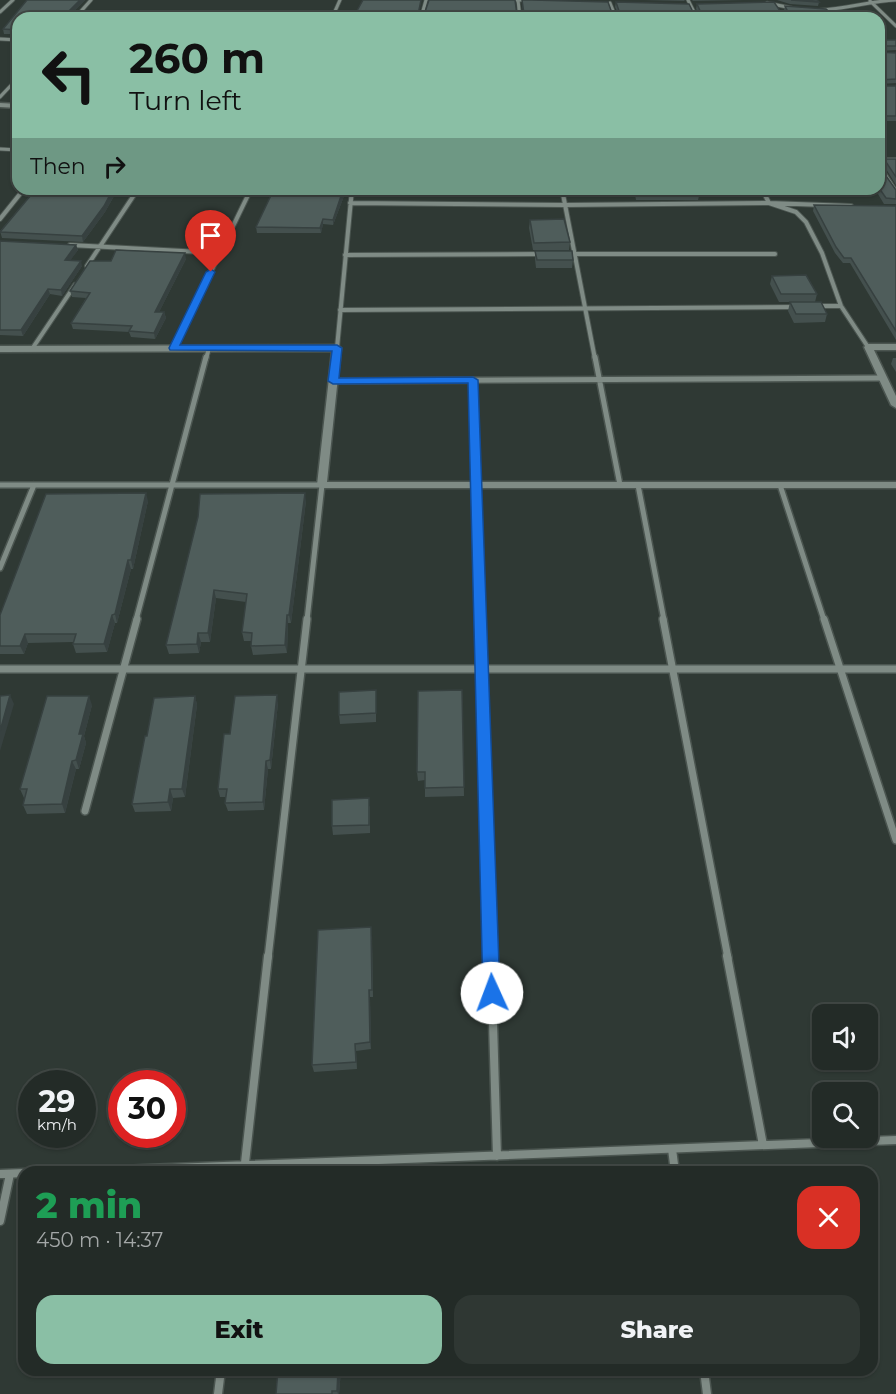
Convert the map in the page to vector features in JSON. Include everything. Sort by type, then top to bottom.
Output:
[{"type":"street","points":[[0,12],[13,0]]},
{"type":"street","points":[[80,12],[91,0]]},
{"type":"street","points":[[512,0],[529,0]]},
{"type":"street","points":[[688,0],[694,12]]},
{"type":"street","points":[[848,0],[855,5]]},
{"type":"street","points":[[816,10],[841,9],[870,1],[896,0]]},
{"type":"street","points":[[870,1],[881,12]]},
{"type":"street","points":[[773,2],[779,11]]},
{"type":"street","points":[[764,3],[773,2],[799,9]]},
{"type":"street","points":[[614,12],[610,3],[621,3]]},
{"type":"street","points":[[690,5],[701,5]]},
{"type":"street","points":[[885,15],[896,26]]},
{"type":"street","points":[[0,97],[12,84]]},
{"type":"street","points":[[885,175],[896,192]]},
{"type":"street","points":[[0,219],[19,195]]},
{"type":"street","points":[[81,275],[134,195]]},
{"type":"street","points":[[174,348],[248,195]]},
{"type":"street","points":[[244,1166],[322,485],[351,195]]},
{"type":"street","points":[[563,195],[620,485]]},
{"type":"street","points":[[765,195],[769,203],[796,212],[806,222],[822,253],[841,306],[868,347],[896,405]]},
{"type":"street","points":[[350,203],[565,205],[769,203],[861,206]]},
{"type":"street","points":[[66,245],[220,253]]},
{"type":"street","points":[[345,255],[552,254]]},
{"type":"street","points":[[563,254],[775,254]]},
{"type":"street","points":[[32,349],[75,284]]},
{"type":"street","points":[[340,310],[586,310],[841,306]]},
{"type":"street","points":[[868,347],[896,347]]},
{"type":"street","points":[[85,811],[208,348]]},
{"type":"street","points":[[0,349],[337,348]]},
{"type":"street","points":[[333,381],[883,378]]},
{"type":"street","points":[[473,380],[497,1156]]},
{"type":"street","points":[[0,485],[896,485]]},
{"type":"street","points":[[0,568],[34,485]]},
{"type":"street","points":[[638,485],[763,1145]]},
{"type":"street","points":[[780,485],[896,840]]},
{"type":"street","points":[[0,669],[896,669]]},
{"type":"street","points":[[286,1166],[896,1140]]},
{"type":"street","points":[[672,1149],[674,1166]]},
{"type":"street","points":[[0,1174],[18,1173]]},
{"type":"street","points":[[0,1221],[10,1174]]},
{"type":"street","points":[[218,1394],[220,1376]]},
{"type":"street","points":[[705,1376],[707,1394]]},
{"type":"building","points":[[27,0],[80,0],[68,12],[17,12]]},
{"type":"building","points":[[363,0],[421,0],[419,12],[356,12]]},
{"type":"building","points":[[429,0],[515,0],[517,12],[425,12]]},
{"type":"building","points":[[522,0],[608,2],[612,12],[524,12]]},
{"type":"building","points":[[791,0],[817,0],[819,2]]},
{"type":"building","points":[[616,2],[689,4],[693,12],[619,12]]},
{"type":"building","points":[[774,2],[781,12],[701,12],[697,4]]},
{"type":"building","points":[[785,6],[826,9],[829,12],[788,12]]},
{"type":"building","points":[[12,18],[12,30],[3,29]]},
{"type":"building","points":[[885,40],[896,40],[896,46],[885,46]]},
{"type":"building","points":[[885,52],[896,53],[896,79],[885,80]]},
{"type":"building","points":[[885,86],[896,86],[896,116],[885,116]]},
{"type":"building","points":[[885,159],[896,159],[896,177],[885,160]]},
{"type":"building","points":[[885,174],[896,190],[896,199],[886,198],[884,195]]},
{"type":"building","points":[[31,195],[110,195],[82,236],[0,232]]},
{"type":"building","points":[[271,195],[341,195],[333,220],[323,219],[320,228],[256,227]]},
{"type":"building","points":[[814,205],[896,206],[896,331],[851,258],[844,258],[836,247]]},
{"type":"building","points":[[564,219],[570,242],[534,243],[530,220]]},
{"type":"building","points":[[0,241],[76,245],[65,260],[81,261],[61,290],[48,289],[21,330],[0,330]]},
{"type":"building","points":[[116,250],[185,253],[155,312],[164,312],[154,333],[129,331],[132,326],[71,323],[90,293],[70,291],[90,261],[111,261]]},
{"type":"building","points":[[535,251],[572,251],[573,260],[537,260]]},
{"type":"building","points":[[806,275],[817,294],[781,294],[772,276]]},
{"type":"building","points":[[790,302],[821,302],[827,314],[796,314]]},
{"type":"building","points":[[146,493],[131,560],[128,560],[115,614],[112,615],[104,644],[73,644],[76,634],[25,634],[20,646],[0,646],[0,615],[46,494]]},
{"type":"building","points":[[305,493],[289,615],[287,615],[285,645],[251,646],[252,633],[242,632],[247,594],[214,590],[208,633],[198,633],[197,644],[166,645],[198,517],[200,494]]},
{"type":"building","points":[[376,690],[376,713],[339,715],[339,692]]},
{"type":"building","points":[[462,690],[464,787],[425,788],[425,772],[417,772],[418,691]]},
{"type":"building","points":[[10,695],[2,724],[0,731],[0,696]]},
{"type":"building","points":[[277,695],[270,760],[266,761],[263,802],[225,803],[227,789],[218,789],[224,734],[230,734],[235,696]]},
{"type":"building","points":[[47,696],[89,696],[79,734],[83,734],[76,760],[72,761],[62,804],[23,805],[27,789],[20,789]]},
{"type":"building","points":[[195,696],[182,789],[170,789],[168,802],[132,804],[154,698]]},
{"type":"building","points":[[369,798],[369,825],[332,826],[332,800]]},
{"type":"building","points":[[371,927],[370,1042],[355,1044],[356,1062],[312,1065],[318,930]]},
{"type":"building","points":[[278,1376],[338,1376],[337,1391],[332,1391],[332,1394],[276,1394]]},
{"type":"route","points":[[211,272],[174,348],[337,348],[333,381],[473,380],[492,993]]}]
